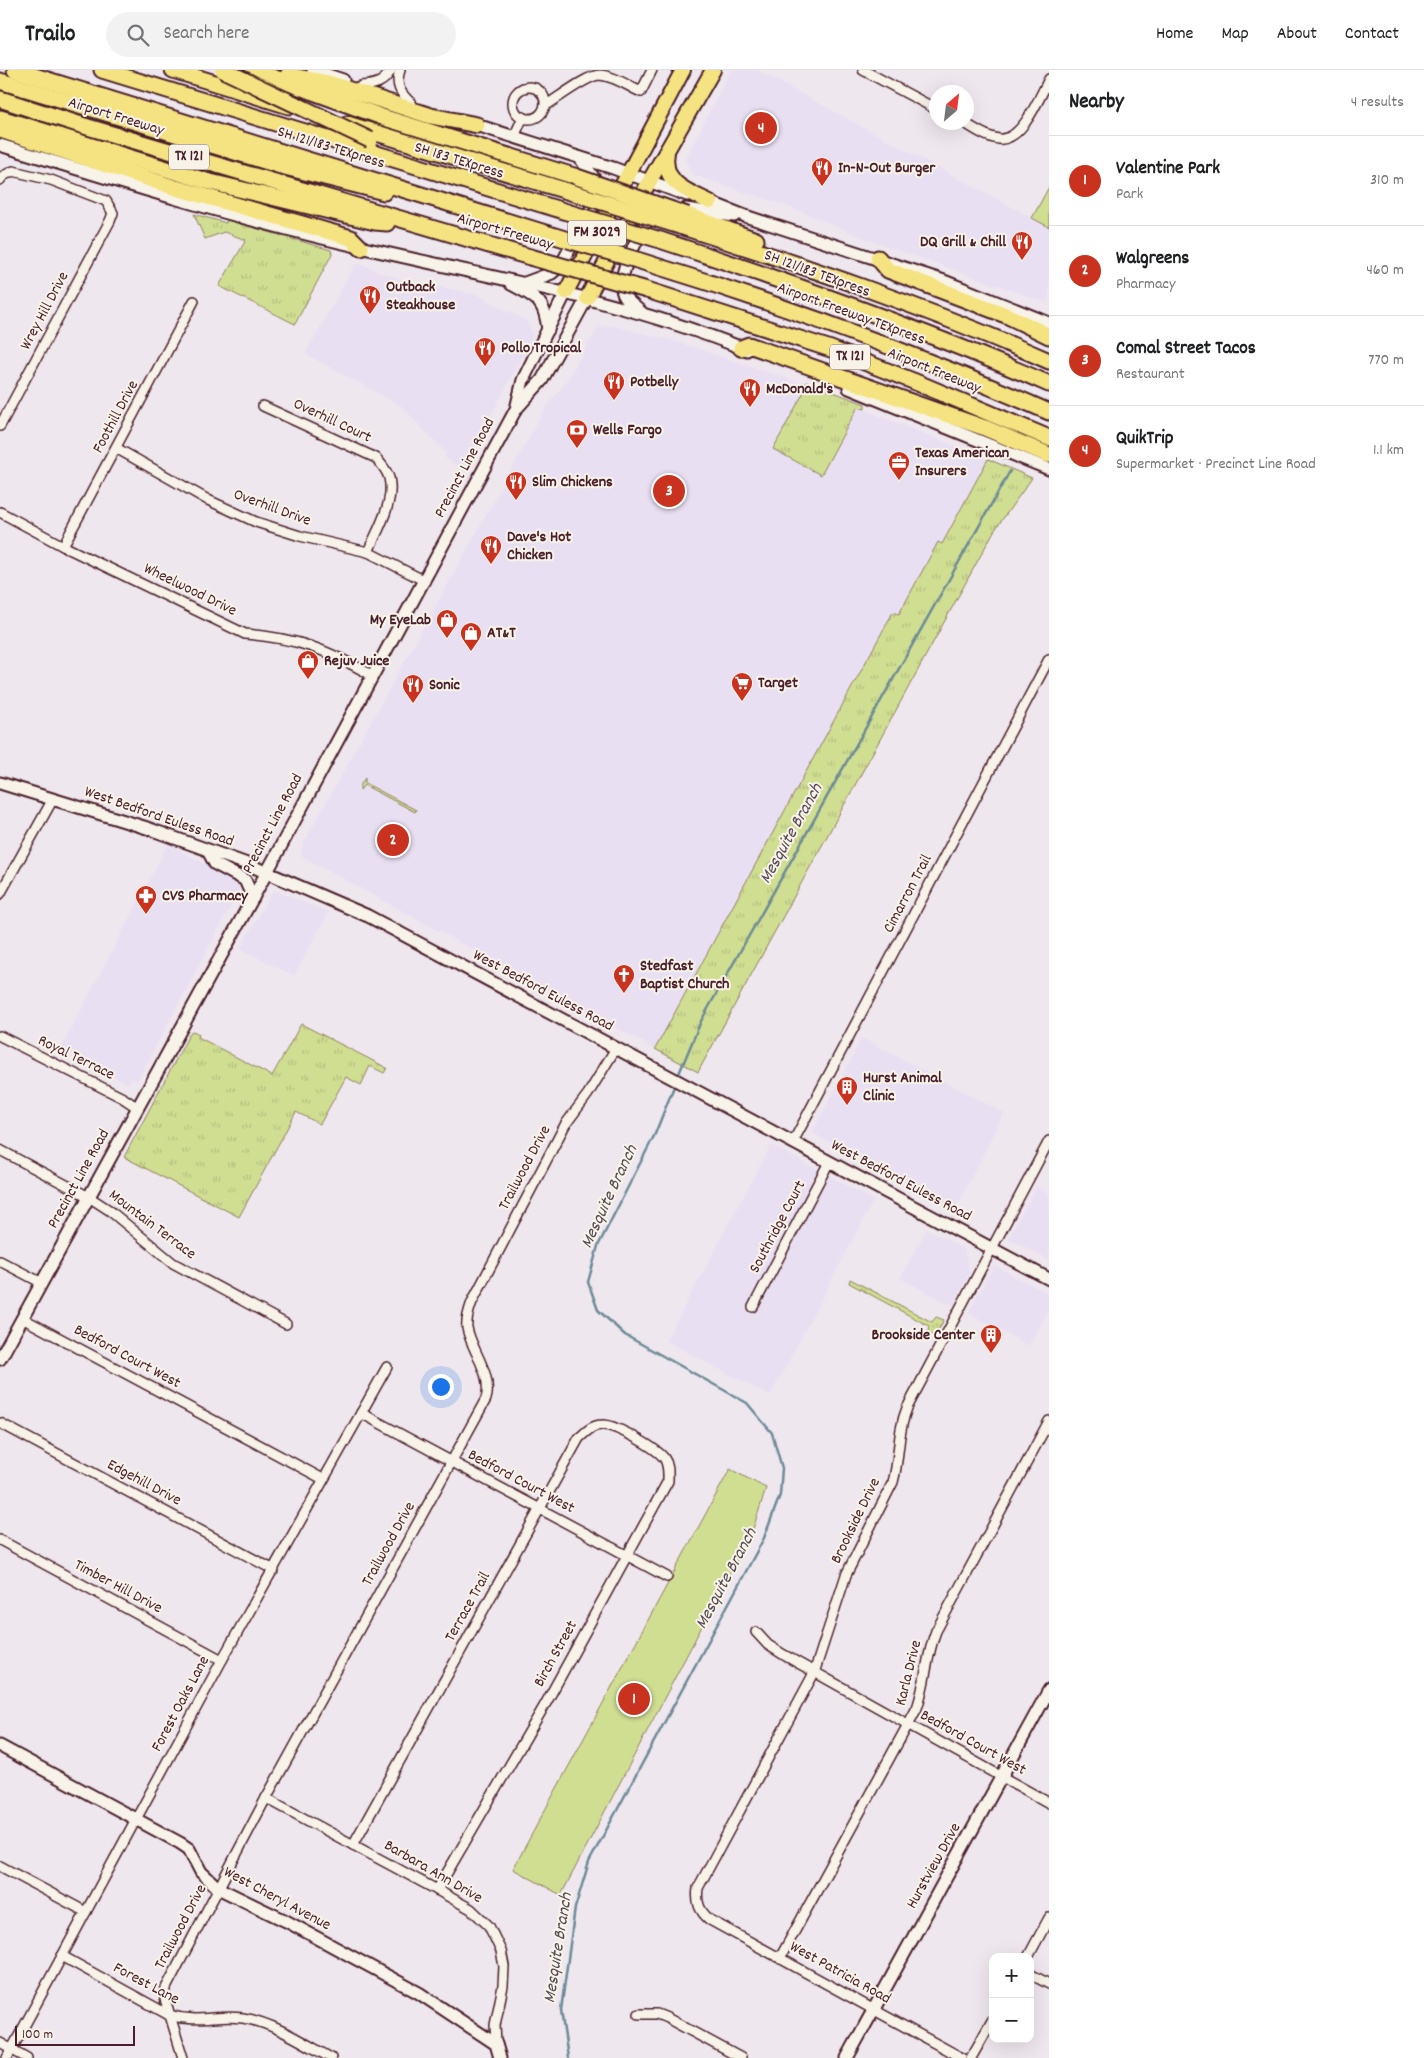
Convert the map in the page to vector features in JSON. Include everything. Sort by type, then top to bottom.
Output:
[{"type":"highway","name":"SH 121/183 TEXpress","points":[[15,70],[637,260]]},
{"type":"highway","name":"SH 121/183 TEXpress","points":[[102,70],[341,143]]},
{"type":"highway","points":[[173,70],[567,191],[684,221]]},
{"type":"highway","points":[[223,70],[454,178]]},
{"type":"highway","points":[[253,70],[393,121],[576,177],[770,255],[929,311],[1049,361]]},
{"type":"highway","points":[[260,70],[328,83],[432,116],[477,125]]},
{"type":"highway","points":[[0,81],[281,166],[395,195],[450,203]]},
{"type":"highway","name":"Airport Freeway","points":[[0,99],[81,125],[418,225],[647,290],[831,349],[913,380],[1049,438]]},
{"type":"highway","points":[[0,118],[206,181],[375,222],[418,225]]},
{"type":"highway","points":[[0,130],[176,188],[351,238],[361,248]]},
{"type":"highway","name":"SH 183 TEXpress","points":[[341,143],[567,212]]},
{"type":"highway","name":"SH 121/183 TEXpress","points":[[567,212],[660,240],[847,303],[926,333],[1049,384]]},
{"type":"highway","points":[[878,258],[888,270],[1006,315],[1049,336]]},
{"type":"highway","name":"Airport Freeway TEXpress","points":[[637,260],[722,286],[842,328],[975,380],[1049,412]]},
{"type":"highway","points":[[741,348],[750,345],[985,428],[1049,455]]},
{"type":"main road","points":[[313,70],[944,280],[1049,323]]},
{"type":"main road","name":"Precinct Line Road","points":[[516,409],[522,380],[627,174],[684,70]]},
{"type":"main road","name":"Precinct Line Road","points":[[0,1359],[425,582],[516,409],[542,380],[667,150],[713,70]]},
{"type":"main road","points":[[0,145],[218,211],[361,248],[566,292],[644,315],[741,348],[894,405],[1049,469]]},
{"type":"main road","points":[[667,150],[665,162],[668,173],[678,187],[710,202]]},
{"type":"main road","points":[[525,283],[552,273],[561,265],[598,196],[598,184],[580,158]]},
{"type":"main road","points":[[644,315],[624,296],[621,288],[626,266],[650,216],[672,207],[731,216],[741,214]]},
{"type":"main road","points":[[496,276],[531,295],[543,306],[548,330]]},
{"type":"main road","name":"West Bedford Euless Road","points":[[0,783],[147,828],[267,872],[380,922],[1049,1279]]},
{"type":"main road","points":[[208,851],[215,864],[245,880],[253,898]]},
{"type":"main road","name":"Hurstview Drive","points":[[847,2058],[1049,1690]]},
{"type":"main road","name":"West Cheryl Avenue","points":[[0,1746],[189,1849],[201,1872],[218,1888],[286,1921],[419,1994],[496,2044]]},
{"type":"main road","name":"Barbara Ann Drive","points":[[496,2044],[500,2058]]},
{"type":"street","points":[[361,86],[375,85],[387,78],[391,70]]},
{"type":"street","points":[[400,70],[397,78],[398,88],[411,103]]},
{"type":"street","points":[[545,106],[544,96],[537,89],[527,87],[516,95],[514,104],[517,112],[523,117],[528,118],[539,115],[545,106],[589,78],[599,75],[612,77],[641,92],[652,70]]},
{"type":"street","points":[[862,70],[929,105]]},
{"type":"street","points":[[974,127],[998,139],[1007,139],[1024,124],[1049,79]]},
{"type":"street","points":[[514,137],[523,117]]},
{"type":"street","name":"Wrey Hill Drive","points":[[0,180],[8,172],[18,171],[51,180],[102,199],[112,208],[110,222],[0,426]]},
{"type":"street","name":"Foothill Drive","points":[[63,546],[194,302]]},
{"type":"street","name":"Overhill Court","points":[[264,406],[376,458],[384,468],[390,492],[368,552]]},
{"type":"street","name":"Overhill Drive","points":[[116,448],[208,500],[256,522],[300,536],[368,552],[425,582]]},
{"type":"street","name":"Wheelwood Drive","points":[[0,512],[63,546],[245,634],[277,637],[304,644],[343,659],[373,676]]},
{"type":"street","name":"Cimarron Trail","points":[[793,1142],[1049,659]]},
{"type":"street","points":[[0,894],[53,799]]},
{"type":"street","name":"Royal Terrace","points":[[0,1036],[123,1098],[138,1108]]},
{"type":"street","name":"Trailwood Drive","points":[[183,2058],[165,1999],[166,1988],[266,1798],[486,1399],[489,1390],[488,1380],[467,1327],[472,1302],[565,1125],[588,1094],[616,1048]]},
{"type":"street","name":"Brookside Drive","points":[[704,1914],[699,1908],[698,1888],[814,1673],[846,1575],[892,1482],[896,1470],[900,1429],[907,1408],[1049,1141]]},
{"type":"street","name":"Mountain Terrace","points":[[0,1150],[89,1196],[173,1263],[286,1324]]},
{"type":"street","name":"Southridge Court","points":[[753,1307],[829,1162]]},
{"type":"street","points":[[0,1261],[42,1282]]},
{"type":"street","name":"Bedford Court West","points":[[22,1318],[323,1479]]},
{"type":"street","name":"Forest Oaks Lane","points":[[10,2054],[222,1660],[387,1368]]},
{"type":"street","name":"Bedford Court West","points":[[361,1413],[667,1577]]},
{"type":"street","name":"Karla Drive","points":[[780,1958],[909,1725],[922,1696],[927,1658],[936,1631],[1049,1421]]},
{"type":"street","name":"Edgehill Drive","points":[[0,1423],[274,1570]]},
{"type":"street","name":"Terrace Trail","points":[[353,1845],[579,1438],[590,1428],[603,1425],[634,1438]]},
{"type":"street","name":"Birch Street","points":[[438,1890],[528,1737],[668,1481],[669,1470],[664,1459],[653,1449],[634,1438]]},
{"type":"street","name":"Timber Hill Drive","points":[[0,1540],[222,1660]]},
{"type":"street","name":"Bedford Court West","points":[[756,1632],[768,1645],[814,1673],[1049,1803]]},
{"type":"street","name":"Barbara Ann Drive","points":[[266,1798],[438,1890],[471,1909],[481,1918],[496,1936],[502,1951],[504,1966],[503,1986],[495,2025],[496,2044]]},
{"type":"street","points":[[0,1866],[86,1912]]},
{"type":"street","name":"West Patricia Road","points":[[704,1914],[962,2058]]},
{"type":"street","points":[[1030,1953],[1049,1918]]},
{"type":"street","name":"Forest Lane","points":[[62,1956],[170,2015],[185,2020],[226,2017],[243,2018],[286,2033],[331,2058]]},
{"type":"street","points":[[1034,1976],[1049,1984]]},
{"type":"street","points":[[639,2014],[657,2014],[741,2058]]},
{"type":"street","points":[[971,2058],[989,2027]]},
{"type":"street","points":[[0,2044],[10,2054],[27,2058]]},
{"type":"shaded area","points":[[731,70],[757,70],[1049,227],[1049,298],[1047,303],[864,238],[787,206],[693,175],[685,160]]},
{"type":"shaded area","points":[[355,264],[362,264],[378,272],[405,280],[476,294],[527,321],[533,336],[463,469],[445,458],[445,452],[400,405],[305,354]]},
{"type":"shaded area","points":[[599,326],[614,326],[678,342],[807,385],[821,475],[858,407],[988,459],[942,544],[938,543],[899,615],[893,612],[655,1049],[301,856],[303,844],[546,407],[564,385]]},
{"type":"shaded area","points":[[168,844],[235,880],[240,889],[137,1081],[132,1078],[128,1084],[61,1048]]},
{"type":"shaded area","points":[[273,890],[329,912],[294,976],[240,949]]},
{"type":"shaded area","points":[[862,1038],[1004,1113],[955,1210],[812,1133]]},
{"type":"shaded area","points":[[771,1145],[874,1200],[770,1396],[666,1341]]},
{"type":"shaded area","points":[[1036,1187],[1049,1194],[1049,1260],[1008,1238]]},
{"type":"shaded area","points":[[927,1229],[964,1249],[970,1273],[953,1306],[900,1278]]},
{"type":"shaded area","points":[[994,1265],[1049,1294],[1049,1309],[1029,1346],[968,1313]]},
{"type":"green space","points":[[1049,187],[1049,227],[1032,218]]},
{"type":"green space","points":[[194,214],[226,223],[227,220],[331,250],[332,254],[295,324],[219,286],[246,240],[224,232],[205,239]]},
{"type":"green space","points":[[807,382],[865,404],[865,409],[858,407],[821,475],[773,449],[807,386],[804,384]]},
{"type":"green space","points":[[988,459],[1032,478],[994,531],[698,1072],[655,1049],[893,612],[899,614],[938,542],[942,544]]},
{"type":"green space","points":[[365,778],[365,783],[416,810],[415,812],[364,785],[360,790],[360,786]]},
{"type":"green space","points":[[301,1024],[387,1068],[384,1073],[370,1066],[361,1085],[346,1077],[320,1124],[296,1112],[239,1217],[124,1157],[190,1033],[193,1031],[199,1034],[198,1037],[272,1076]]},
{"type":"green space","points":[[850,1279],[932,1322],[936,1317],[944,1320],[935,1336],[928,1332],[929,1326],[849,1283]]},
{"type":"green space","points":[[730,1469],[766,1488],[753,1529],[561,1895],[513,1869]]},
{"type":"waterway","name":"Mesquite Branch","points":[[678,1076],[701,1021],[1010,471]]},
{"type":"waterway","name":"Mesquite Branch","points":[[568,2058],[561,2010],[575,1908],[589,1862],[764,1538],[780,1495],[782,1468],[772,1433],[747,1403],[625,1335],[598,1310],[588,1282],[598,1246],[655,1134],[675,1084]]},
{"type":"place","name":"QuikTrip","points":[[761,128]]},
{"type":"place","name":"In-N-Out Burger","points":[[822,187]]},
{"type":"place","name":"DQ Grill & Chill","points":[[1022,261]]},
{"type":"place","name":"Outback Steakhouse","points":[[370,315]]},
{"type":"place","name":"Pollo Tropical","points":[[485,367]]},
{"type":"place","name":"Potbelly","points":[[614,401]]},
{"type":"place","name":"McDonald's","points":[[750,408]]},
{"type":"place","name":"Wells Fargo","points":[[577,449]]},
{"type":"place","name":"Texas American Insurers","points":[[899,481]]},
{"type":"place","name":"Comal Street Tacos","points":[[669,491]]},
{"type":"place","name":"Slim Chickens","points":[[516,501]]},
{"type":"place","name":"Dave's Hot Chicken","points":[[491,565]]},
{"type":"place","name":"My EyeLab","points":[[447,639]]},
{"type":"place","name":"AT&T","points":[[471,652]]},
{"type":"place","name":"Rejuv Juice","points":[[308,680]]},
{"type":"place","name":"Target","points":[[742,702]]},
{"type":"place","name":"Sonic","points":[[413,704]]},
{"type":"place","name":"Walgreens","points":[[393,840]]},
{"type":"place","name":"CVS Pharmacy","points":[[146,915]]},
{"type":"place","name":"Stedfast Baptist Church","points":[[624,994]]},
{"type":"place","name":"Hurst Animal Clinic","points":[[847,1106]]},
{"type":"place","name":"Brookside Center","points":[[991,1354]]},
{"type":"place","name":"Valentine Park","points":[[634,1699]]}]
